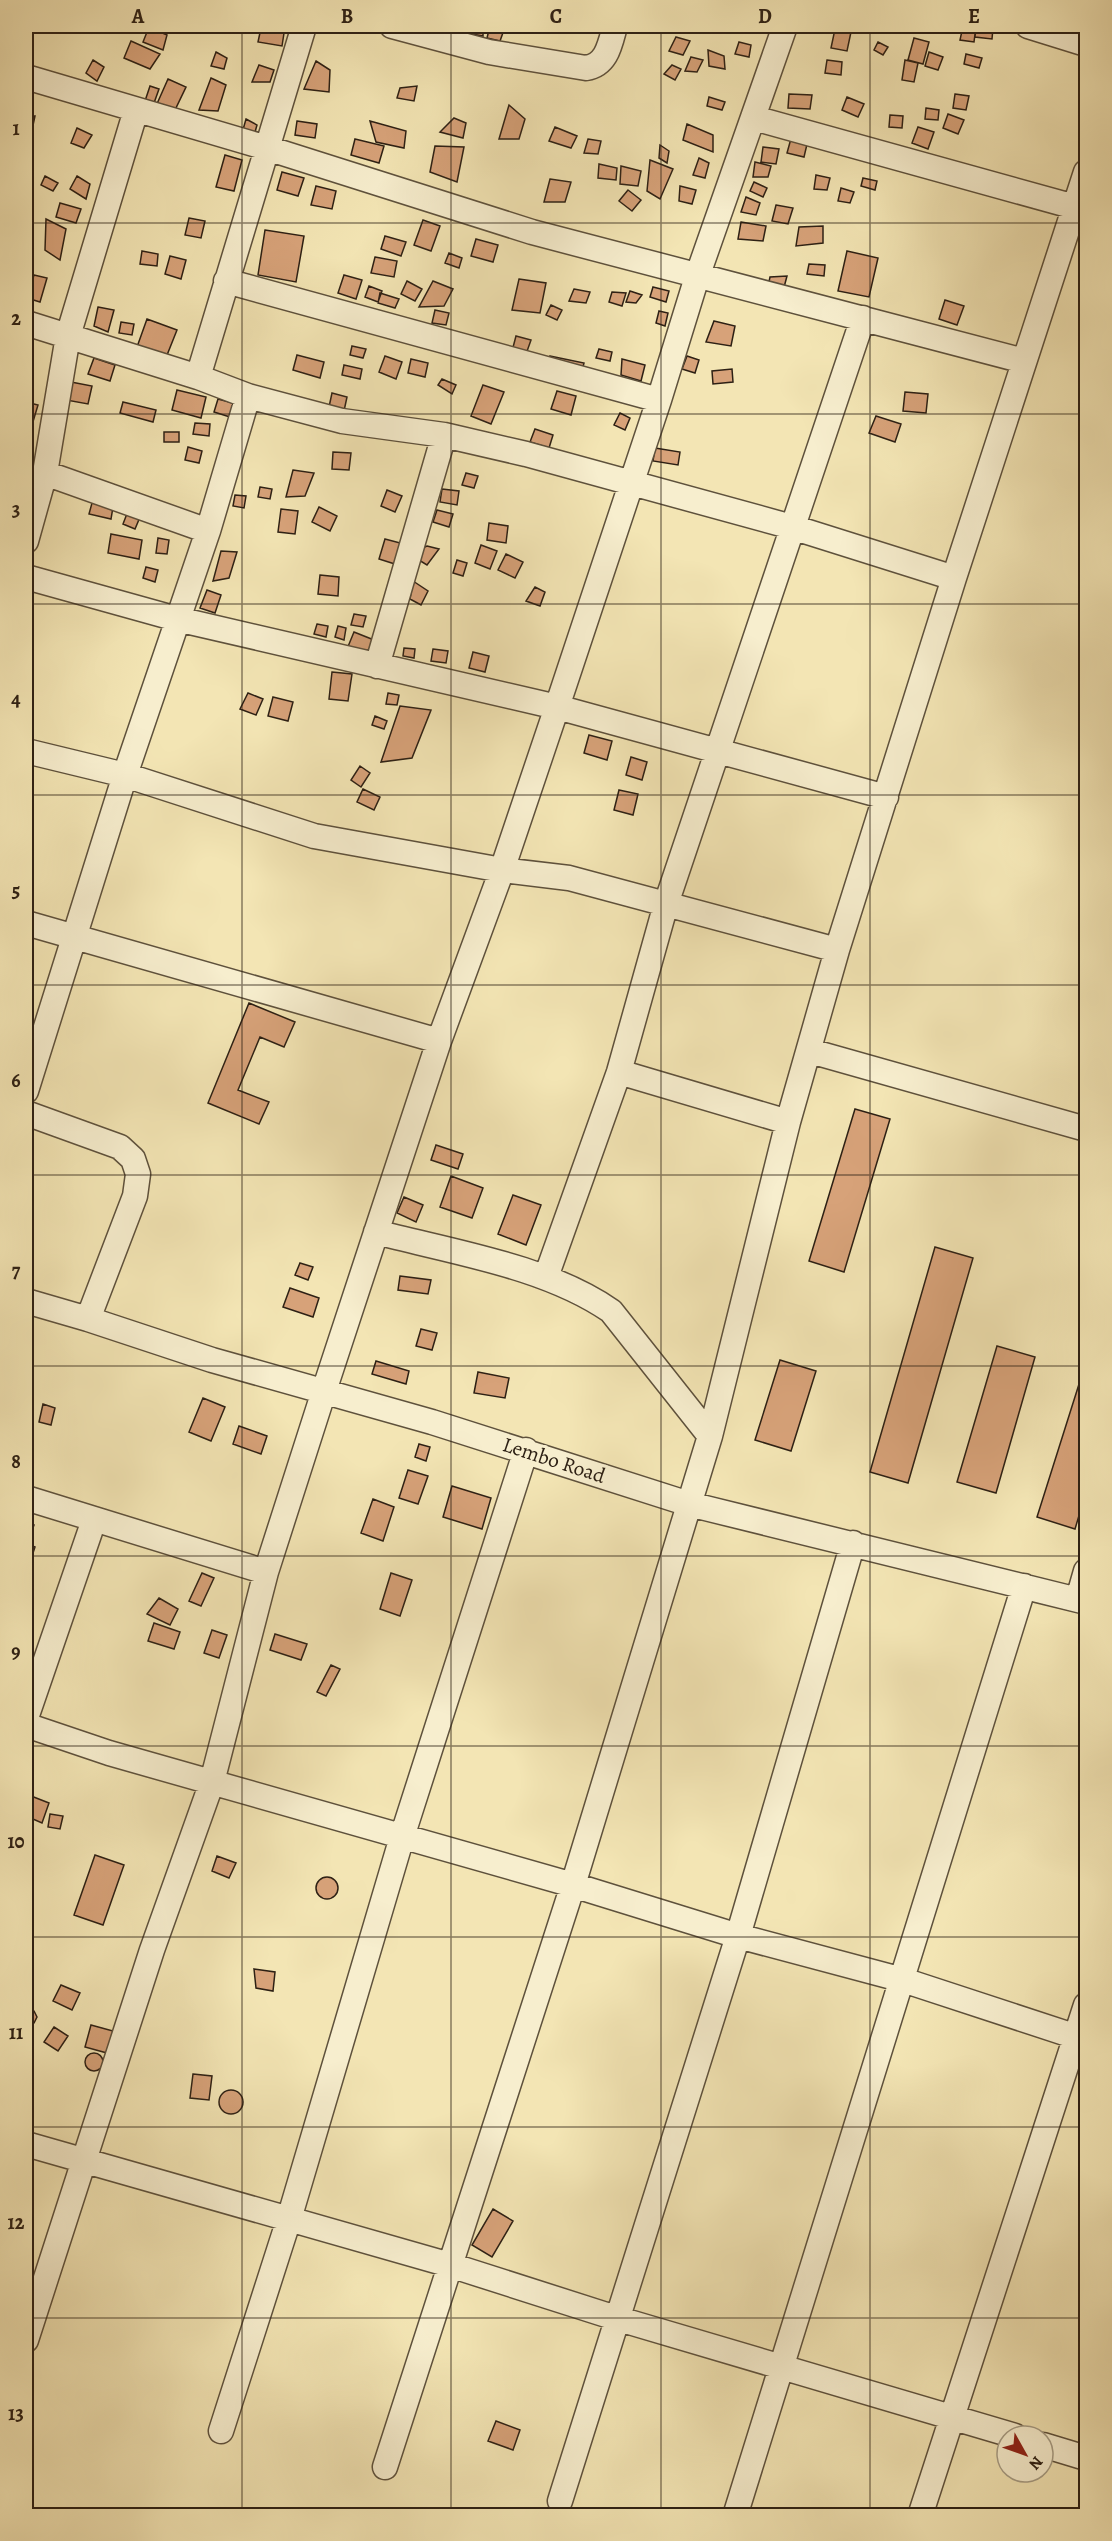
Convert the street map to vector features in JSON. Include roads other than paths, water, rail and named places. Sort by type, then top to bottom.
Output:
[{"type":"street","points":[[198,377],[304,26]]},
{"type":"street","points":[[392,26],[489,52],[586,68],[595,67],[602,61],[609,49],[615,26]]},
{"type":"street","points":[[26,2340],[152,1950],[212,1782],[266,1572],[376,1232],[439,1041],[502,870],[659,400],[697,277],[785,26]]},
{"type":"street","points":[[1028,26],[1086,44]]},
{"type":"street","points":[[26,77],[267,148],[532,232],[1024,361]]},
{"type":"street","points":[[26,541],[45,473],[68,336],[136,110]]},
{"type":"street","points":[[754,118],[1075,207]]},
{"type":"street","points":[[385,2467],[573,1885],[710,1436],[788,1122],[837,950],[954,578],[1086,172]]},
{"type":"street","points":[[226,281],[659,400]]},
{"type":"street","points":[[546,1277],[619,1072],[666,904],[863,318]]},
{"type":"street","points":[[26,322],[198,377],[248,396],[342,420],[444,435],[792,527],[954,578]]},
{"type":"street","points":[[26,1091],[125,775],[208,531],[248,396]]},
{"type":"street","points":[[377,666],[444,435]]},
{"type":"street","points":[[45,473],[208,531]]},
{"type":"street","points":[[26,577],[177,619],[557,707],[886,797]]},
{"type":"street","points":[[26,751],[125,775],[302,833],[502,870],[569,878],[837,950]]},
{"type":"street","points":[[26,923],[439,1041]]},
{"type":"street","points":[[810,1051],[1086,1129]]},
{"type":"street","points":[[619,1072],[788,1122]]},
{"type":"street","points":[[26,1113],[120,1147],[133,1159],[138,1174],[135,1196],[88,1319]]},
{"type":"street","points":[[376,1232],[546,1277],[593,1299],[611,1311],[710,1436]]},
{"type":"street","name":"Lembo Road","points":[[26,1301],[212,1360],[526,1450],[689,1504],[1082,1601]]},
{"type":"street","points":[[220,2431],[289,2219],[402,1837],[526,1450]]},
{"type":"street","points":[[26,1498],[266,1572]]},
{"type":"street","points":[[26,1718],[94,1520]]},
{"type":"street","points":[[560,2501],[738,1936],[853,1543]]},
{"type":"street","points":[[1082,1601],[1086,1571]]},
{"type":"street","points":[[735,2516],[783,2368],[1024,1586]]},
{"type":"street","points":[[26,1725],[212,1782],[573,1885],[738,1936],[903,1980],[1082,2038]]},
{"type":"street","points":[[920,2516],[951,2417],[1082,2038],[1086,2005]]},
{"type":"street","points":[[26,2144],[450,2265],[619,2319],[995,2430]]},
{"type":"street","points":[[1055,2449],[1086,2458]]}]
